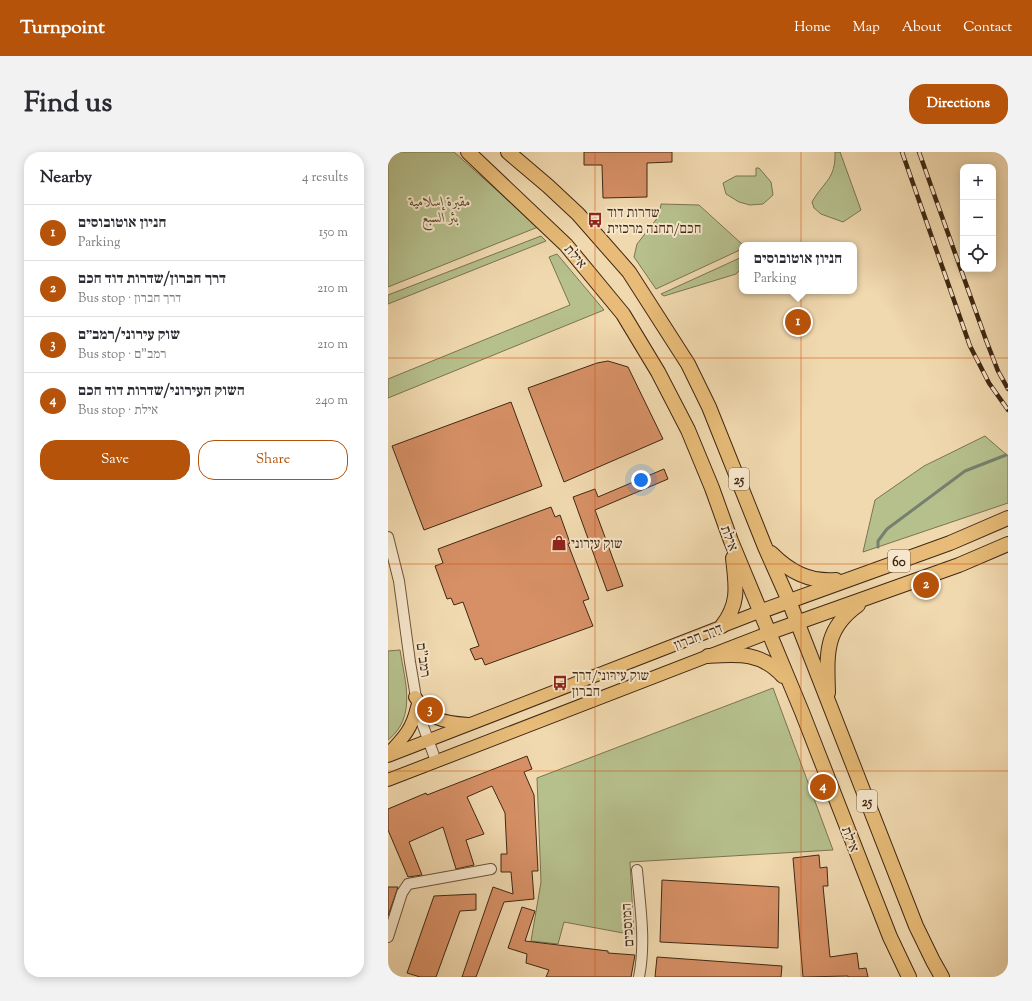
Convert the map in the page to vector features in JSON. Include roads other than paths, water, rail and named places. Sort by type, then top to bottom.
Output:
[{"type":"highway","name":"אילת","points":[[468,152],[566,245],[629,324],[658,372],[688,430],[890,937],[909,977]]},
{"type":"highway","name":"אילת","points":[[508,152],[578,214],[629,272],[688,364],[709,407],[765,547],[789,601],[916,926],[933,962],[942,977]]},
{"type":"highway","name":"דרך חברון","points":[[760,612],[950,543],[1008,518]]},
{"type":"highway","points":[[722,626],[733,610],[736,601],[731,541]]},
{"type":"highway","name":"דרך חברון","points":[[768,633],[959,565],[1008,544]]},
{"type":"highway","points":[[765,547],[784,565],[797,574],[812,579],[848,579]]},
{"type":"highway","points":[[828,702],[828,655],[830,640],[845,614],[870,596]]},
{"type":"highway","points":[[708,656],[740,654],[756,657],[771,663],[783,676],[793,692]]},
{"type":"main road","name":"דרך חברון","points":[[388,755],[428,741],[760,612]]},
{"type":"main road","name":"דרך חברון","points":[[388,780],[768,633]]},
{"type":"main road","points":[[416,702],[430,715],[440,720],[471,724]]},
{"type":"main road","points":[[388,755],[408,733],[414,723],[416,702]]},
{"type":"street","name":"רמב\"ם","points":[[388,536],[400,587],[416,702],[436,761]]},
{"type":"street","points":[[388,937],[402,893],[408,884],[491,869]]},
{"type":"street","name":"המוסכים","points":[[637,870],[642,942],[642,962],[638,977]]},
{"type":"waterway","points":[[878,547],[878,541],[887,529],[965,471],[1006,455]]},
{"type":"railway","points":[[902,152],[970,346],[989,383],[1008,410]]},
{"type":"railway","points":[[919,152],[986,340],[998,371],[1008,389]]},
{"type":"place","name":"שדרות דוד חכם/תחנה מרכזית","points":[[595,220]]},
{"type":"place","name":"חניון אוטובוסים","points":[[798,322]]},
{"type":"place","name":"שוק עירוני","points":[[559,543]]},
{"type":"place","name":"דרך חברון/שדרות דוד חכם","points":[[926,585]]},
{"type":"place","name":"שוק עירוני/דרך חברון","points":[[560,683]]},
{"type":"place","name":"שוק עירוני/רמב״ם","points":[[430,710]]},
{"type":"place","name":"השוק העירוני/שדרות דוד חכם","points":[[823,787]]},
{"type":"park label","name":"مقبرة إسلامية بئر السبع","points":[[440,210]]}]
